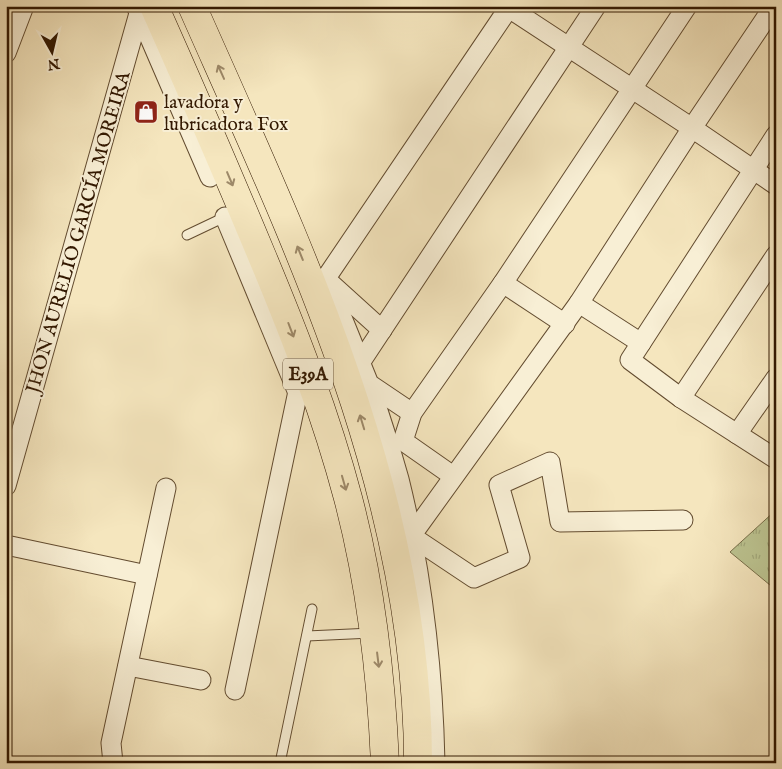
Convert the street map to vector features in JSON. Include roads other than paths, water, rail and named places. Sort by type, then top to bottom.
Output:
[{"type":"main road","name":"E39A","points":[[192,6],[290,229],[319,281],[353,367],[374,464],[403,544],[409,630],[416,691],[418,763]]},
{"type":"main road","name":"E39A","points":[[143,8],[234,213],[304,361],[327,428],[348,497],[361,553],[375,633],[382,700],[385,763]]},
{"type":"street","points":[[6,53],[24,6]]},
{"type":"street","points":[[412,413],[369,384],[353,367],[382,330],[596,6]]},
{"type":"street","points":[[453,476],[403,441],[412,413],[503,283],[687,6]]},
{"type":"street","points":[[403,544],[580,303],[692,128],[774,6]]},
{"type":"street","points":[[382,330],[319,281],[509,7],[776,184]]},
{"type":"street","points":[[143,8],[210,177]]},
{"type":"street","name":"JHON AURELIO GARCÍA MOREIRA","points":[[6,486],[143,8]]},
{"type":"street","points":[[776,135],[630,360],[681,398],[776,459]]},
{"type":"street","points":[[234,213],[298,392]]},
{"type":"street","points":[[681,398],[776,255]]},
{"type":"street","points":[[503,283],[565,324]]},
{"type":"street","points":[[580,303],[641,343]]},
{"type":"street","points":[[235,690],[304,361]]},
{"type":"street","points":[[737,434],[776,378]]},
{"type":"street","points":[[369,384],[399,480],[403,544],[428,637],[434,708],[435,763]]},
{"type":"street","points":[[403,544],[474,578],[520,558],[499,485],[550,462],[560,522],[683,520]]},
{"type":"street","points":[[113,763],[111,743],[166,488]]},
{"type":"street","points":[[6,545],[147,575]]},
{"type":"street","points":[[128,666],[201,680]]},
{"type":"lane","points":[[187,235],[234,213]]},
{"type":"lane","points":[[280,763],[312,609]]},
{"type":"lane","points":[[307,636],[375,633]]},
{"type":"place","name":"lavadora y lubricadora Fox","points":[[146,112]]}]
